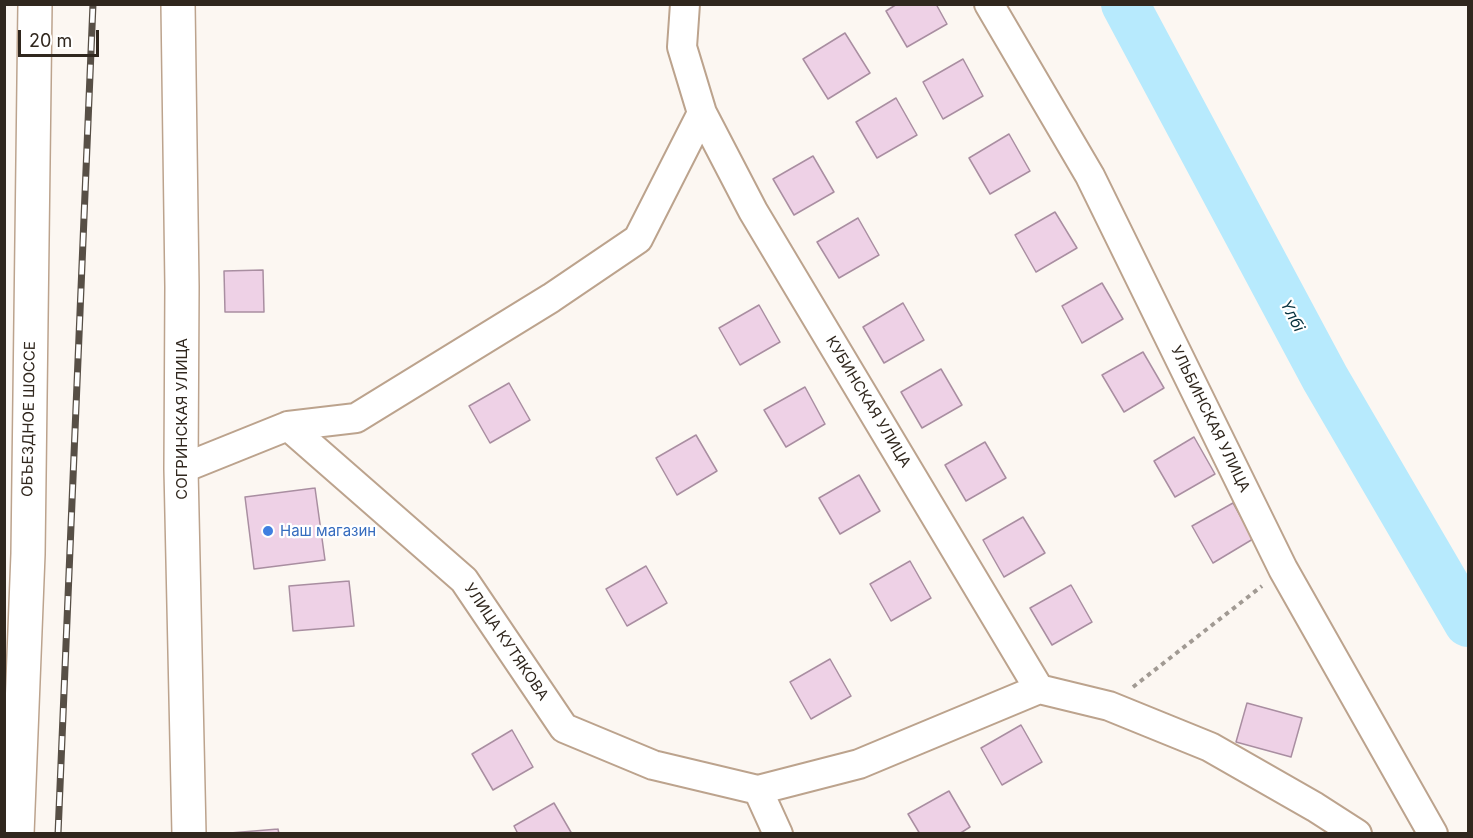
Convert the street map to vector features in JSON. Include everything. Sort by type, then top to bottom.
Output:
[{"type":"street","name":"ОБЪЕЗДНОЕ ШОССЕ","points":[[17,834],[16,556],[35,4]]},
{"type":"street","name":"СОГРИНСКАЯ УЛИЦА","points":[[178,4],[182,287],[181,469],[189,834]]},
{"type":"street","name":"КУБИНСКАЯ УЛИЦА","points":[[686,4],[682,47],[702,113],[753,211],[1039,689]]},
{"type":"street","name":"УЛЬБИНСКАЯ УЛИЦА","points":[[989,4],[1090,176],[1283,569],[1433,834]]},
{"type":"street","points":[[181,469],[288,426],[356,418],[550,298],[639,239],[702,113]]},
{"type":"street","name":"УЛИЦА КУТЯКОВА","points":[[288,426],[464,580],[564,728],[653,765],[758,790],[860,764],[1039,689]]},
{"type":"street","points":[[1039,689],[1109,706],[1210,747],[1316,807],[1357,834]]},
{"type":"street","points":[[758,790],[778,834]]},
{"type":"path","points":[[1109,706],[1283,569]]},
{"type":"building","points":[[897,4],[936,4],[947,24],[907,47],[886,11]]},
{"type":"building","points":[[845,33],[870,73],[828,99],[803,59]]},
{"type":"building","points":[[963,59],[983,96],[943,119],[923,82]]},
{"type":"building","points":[[896,98],[917,135],[877,158],[856,122]]},
{"type":"building","points":[[1009,134],[1030,171],[990,194],[969,158]]},
{"type":"building","points":[[813,156],[834,192],[794,215],[773,179]]},
{"type":"building","points":[[1055,212],[1077,248],[1036,272],[1015,235]]},
{"type":"building","points":[[858,218],[879,255],[839,278],[817,242]]},
{"type":"building","points":[[263,270],[264,312],[225,312],[224,271]]},
{"type":"building","points":[[1102,283],[1123,319],[1082,343],[1062,306]]},
{"type":"building","points":[[903,303],[924,340],[884,363],[863,327]]},
{"type":"building","points":[[759,305],[780,342],[740,365],[719,328]]},
{"type":"building","points":[[1143,352],[1164,388],[1124,412],[1102,375]]},
{"type":"building","points":[[941,369],[962,405],[922,428],[901,392]]},
{"type":"building","points":[[509,383],[530,420],[490,443],[469,406]]},
{"type":"building","points":[[805,387],[825,424],[786,447],[764,410]]},
{"type":"building","points":[[696,435],[717,471],[677,495],[656,458]]},
{"type":"building","points":[[1194,437],[1215,474],[1175,497],[1154,461]]},
{"type":"building","points":[[985,442],[1006,478],[966,501],[945,465]]},
{"type":"building","points":[[859,475],[880,511],[840,534],[819,498]]},
{"type":"building","points":[[315,488],[325,560],[254,569],[245,497]]},
{"type":"building","points":[[1233,503],[1253,539],[1213,563],[1192,526]]},
{"type":"building","points":[[1023,517],[1045,553],[1004,577],[983,540]]},
{"type":"building","points":[[910,561],[931,598],[891,621],[870,584]]},
{"type":"building","points":[[646,566],[667,603],[627,626],[606,589]]},
{"type":"building","points":[[349,581],[354,626],[293,631],[289,586]]},
{"type":"building","points":[[1071,585],[1092,622],[1052,645],[1030,608]]},
{"type":"building","points":[[830,659],[851,696],[811,719],[790,682]]},
{"type":"building","points":[[1247,703],[1302,718],[1291,757],[1236,742]]},
{"type":"building","points":[[1021,725],[1042,762],[1002,785],[981,748]]},
{"type":"building","points":[[512,730],[533,767],[493,790],[472,754]]},
{"type":"building","points":[[949,791],[970,827],[959,834],[920,834],[908,814]]},
{"type":"building","points":[[554,803],[572,834],[518,834],[514,826]]},
{"type":"building","points":[[278,829],[279,834],[230,834],[230,833]]},
{"type":"waterway","name":"Үлбі","points":[[1125,4],[1325,378],[1468,623]]},
{"type":"railway","points":[[58,834],[93,4]]},
{"type":"place","name":"Наш магазин","points":[[268,531]]}]
